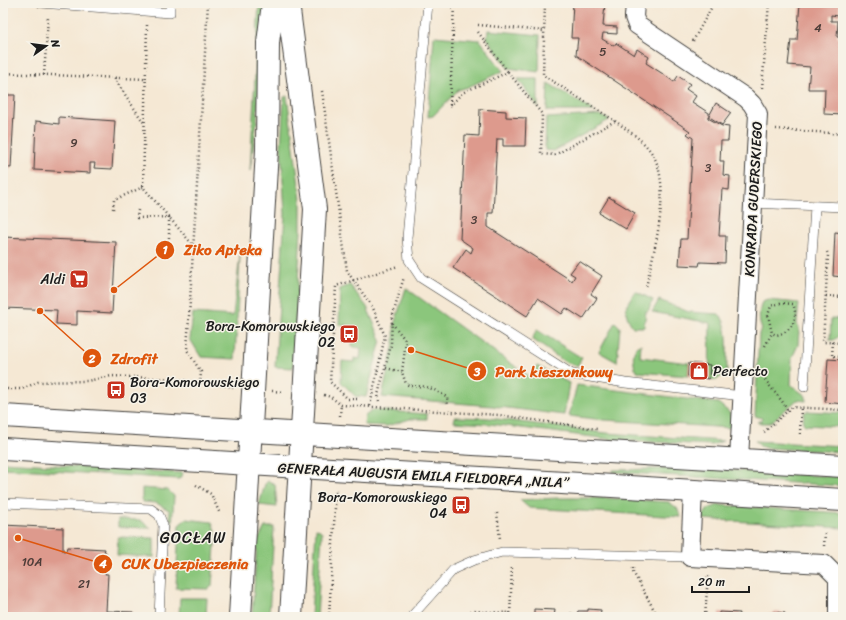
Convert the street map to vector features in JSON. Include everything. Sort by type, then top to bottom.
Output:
[{"type":"street","points":[[240,617],[267,150],[268,43],[273,3]]},
{"type":"street","points":[[288,3],[314,209],[291,617]]},
{"type":"street","name":"KONRADA GUDERSKIEGO","points":[[635,3],[634,17],[637,26],[746,98],[752,104],[758,121],[739,459]]},
{"type":"street","points":[[3,416],[843,466]]},
{"type":"street","name":"GENERAŁA AUGUSTA EMILA FIELDORFA „NILA”","points":[[3,449],[843,500]]},
{"type":"street","points":[[693,491],[690,557],[824,564],[840,578],[838,617]]},
{"type":"lane","points":[[41,3],[170,13],[170,3]]},
{"type":"lane","points":[[428,3],[407,238],[409,260],[421,278],[572,374],[625,383],[743,396]]},
{"type":"lane","points":[[753,204],[843,207]]},
{"type":"lane","points":[[804,387],[815,206]]},
{"type":"lane","points":[[3,503],[151,509],[155,511],[163,525],[160,617]]},
{"type":"lane","points":[[411,617],[454,569],[474,560],[502,552],[513,551],[690,557]]},
{"type":"path","points":[[44,75],[49,3]]},
{"type":"path","points":[[200,384],[201,372],[187,350],[192,244],[208,3]]},
{"type":"path","points":[[454,3],[450,106],[462,93],[508,72]]},
{"type":"path","points":[[545,3],[542,75],[615,121],[648,148],[657,162],[661,183],[657,233],[646,288]]},
{"type":"path","points":[[684,56],[714,3]]},
{"type":"path","points":[[769,3],[763,86],[758,121],[843,134]]},
{"type":"path","points":[[147,21],[142,187],[192,244]]},
{"type":"path","points":[[478,25],[544,31]]},
{"type":"path","points":[[478,32],[542,114],[541,154],[556,154],[615,121]]},
{"type":"path","points":[[3,73],[145,79]]},
{"type":"path","points":[[114,78],[144,123]]},
{"type":"path","points":[[322,89],[347,271],[372,308],[385,336],[370,406]]},
{"type":"path","points":[[113,209],[114,200],[142,187]]},
{"type":"path","points":[[138,210],[137,218],[160,219],[169,217]]},
{"type":"path","points":[[169,217],[169,239]]},
{"type":"path","points":[[825,246],[828,255],[827,296],[823,342],[843,343]]},
{"type":"path","points":[[357,399],[348,398],[330,382],[336,286],[398,266],[404,276],[392,323],[391,345],[378,395],[379,401]]},
{"type":"path","points":[[819,296],[843,297]]},
{"type":"path","points":[[763,348],[772,333],[768,315],[769,308],[780,302],[793,304],[795,312],[793,324],[786,332],[778,335],[772,333]]},
{"type":"path","points":[[392,323],[406,341],[402,372],[406,384],[412,388],[424,386],[437,391],[447,398],[448,406]]},
{"type":"path","points":[[838,343],[843,338]]},
{"type":"path","points":[[833,342],[832,356],[843,357]]},
{"type":"path","points":[[386,368],[402,372]]},
{"type":"path","points":[[762,370],[765,380],[779,395],[788,411]]},
{"type":"path","points":[[3,389],[22,389],[38,382],[87,381],[111,376],[174,379],[200,384],[254,390],[327,395],[341,405],[499,415],[604,430]]},
{"type":"path","points":[[339,435],[341,405]]},
{"type":"path","points":[[764,432],[792,407],[843,410]]},
{"type":"path","points":[[800,434],[801,407]]},
{"type":"path","points":[[329,617],[337,470]]},
{"type":"path","points":[[196,485],[211,494],[220,514]]},
{"type":"path","points":[[497,513],[502,552]]},
{"type":"path","points":[[824,549],[825,533]]},
{"type":"path","points":[[510,617],[513,551]]},
{"type":"path","points":[[634,555],[632,572],[658,617]]},
{"type":"path","points":[[705,617],[709,559]]},
{"type":"path","points":[[460,617],[473,611],[510,613]]},
{"type":"green space","points":[[259,3],[264,3],[257,121],[250,171]]},
{"type":"green space","points":[[488,30],[540,35],[539,72],[508,68],[487,38]]},
{"type":"green space","points":[[434,36],[480,40],[503,71],[458,90],[433,116],[428,117]]},
{"type":"green space","points":[[518,79],[538,79],[538,107]]},
{"type":"green space","points":[[548,83],[594,111],[547,111]]},
{"type":"green space","points":[[287,96],[301,200],[301,230],[293,368],[275,367],[285,214],[281,147],[284,97]]},
{"type":"green space","points":[[600,115],[609,120],[554,151],[545,150],[546,118]]},
{"type":"green space","points":[[240,255],[235,359],[201,357],[190,339],[193,313],[233,316]]},
{"type":"green space","points":[[350,285],[367,307],[381,340],[366,397],[355,396],[341,382],[342,361],[354,362],[354,358],[360,359],[361,348],[352,347],[354,326],[339,325],[340,289]]},
{"type":"green space","points":[[406,288],[530,377],[537,366],[569,383],[564,415],[492,406],[382,397],[394,343],[394,325]]},
{"type":"green space","points":[[635,291],[653,300],[648,311],[646,311],[644,327],[633,327],[626,313],[629,300]]},
{"type":"green space","points":[[659,300],[689,312],[719,314],[723,319],[727,333],[727,369],[725,374],[716,380],[709,379],[710,323],[652,312]]},
{"type":"green space","points":[[768,300],[799,303],[797,323],[799,330],[798,345],[792,358],[791,385],[806,396],[806,401],[797,400],[770,423],[758,423],[758,421],[762,421],[762,418],[755,416],[759,333],[762,329],[759,319],[762,302]]},
{"type":"green space","points":[[831,318],[843,319],[843,333],[834,340],[830,340]]},
{"type":"green space","points":[[615,322],[620,327],[617,362],[599,352]]},
{"type":"green space","points":[[537,330],[582,358],[577,366],[565,362],[532,339]]},
{"type":"green space","points":[[641,344],[640,357],[689,363],[688,376],[639,372],[635,369],[634,352]]},
{"type":"green space","points":[[577,385],[718,403],[730,413],[732,428],[604,420],[569,416]]},
{"type":"green space","points":[[373,410],[427,414],[427,419],[410,419],[387,426],[364,425],[365,416]]},
{"type":"green space","points":[[807,411],[843,413],[843,427],[805,425],[803,423],[804,413]]},
{"type":"green space","points":[[455,417],[489,418],[606,433],[723,441],[712,445],[616,440],[490,424],[454,422]]},
{"type":"green space","points":[[755,441],[843,446],[843,452],[766,448],[760,446]]},
{"type":"green space","points":[[3,462],[183,473],[179,479],[3,468]]},
{"type":"green space","points":[[695,468],[843,477],[843,486],[613,472],[613,470]]},
{"type":"green space","points":[[268,481],[275,484],[277,507],[259,505],[265,484]]},
{"type":"green space","points":[[142,488],[168,490],[174,496],[172,527],[169,510],[156,503],[142,502]]},
{"type":"green space","points":[[607,498],[669,502],[677,508],[681,517],[529,508],[520,500]]},
{"type":"green space","points":[[718,505],[843,513],[843,528],[701,519],[708,509]]},
{"type":"green space","points":[[118,519],[140,520],[151,528],[118,527]]},
{"type":"green space","points":[[186,519],[212,522],[216,533],[212,586],[208,589],[176,588],[179,525]]},
{"type":"green space","points":[[265,527],[274,527],[269,617],[252,617],[257,542]]},
{"type":"green space","points":[[316,529],[320,530],[322,533],[317,617],[311,617]]},
{"type":"green space","points":[[118,537],[154,538],[154,557],[117,555]]},
{"type":"green space","points":[[180,598],[207,598],[206,617],[179,617]]},
{"type":"building","points":[[573,3],[605,3],[603,26],[617,27],[617,34],[603,33],[602,39],[614,46],[616,43],[634,55],[637,49],[649,57],[646,63],[674,82],[678,76],[690,84],[686,89],[696,96],[692,102],[709,113],[709,116],[716,103],[731,113],[722,125],[708,116],[708,118],[722,126],[729,127],[728,141],[721,141],[720,161],[724,161],[723,175],[730,176],[729,190],[722,189],[719,236],[726,236],[725,263],[700,262],[699,266],[679,265],[681,239],[687,239],[693,138],[687,134],[690,131],[576,55],[578,38],[571,38]]},
{"type":"building","points":[[800,3],[840,3],[839,16],[831,15],[831,21],[838,21],[837,37],[843,38],[843,115],[824,114],[825,89],[808,89],[810,67],[788,65],[791,40],[797,40]]},
{"type":"building","points":[[3,95],[15,95],[11,168],[3,167]]},
{"type":"building","points":[[480,109],[506,111],[506,117],[526,118],[525,146],[503,146],[503,139],[497,139],[493,213],[488,213],[488,227],[572,281],[575,276],[570,273],[579,261],[602,276],[591,294],[597,298],[583,319],[566,308],[562,314],[538,298],[527,316],[453,268],[466,249],[471,253],[473,248],[460,239],[465,135],[479,136]]},
{"type":"building","points":[[59,117],[115,121],[112,169],[94,168],[95,163],[90,163],[90,173],[34,170],[36,121],[59,124]]},
{"type":"building","points":[[609,197],[635,213],[626,229],[599,213]]},
{"type":"building","points":[[835,232],[843,233],[843,277],[833,276]]},
{"type":"building","points":[[3,237],[116,242],[112,313],[77,311],[77,325],[56,324],[57,310],[3,308]]},
{"type":"building","points":[[828,359],[843,360],[843,404],[825,402]]},
{"type":"building","name":"Perfecto","points":[[689,363],[710,365],[709,379],[688,376]]},
{"type":"building","points":[[3,525],[63,528],[63,551],[66,551],[67,547],[105,549],[105,574],[108,574],[106,611],[133,612],[133,617],[3,617]]},
{"type":"building","points":[[534,609],[555,610],[554,617],[534,617]]},
{"type":"building","points":[[588,609],[601,610],[600,617],[570,617],[570,613],[577,614],[578,611],[588,611]]},
{"type":"building","points":[[719,612],[740,613],[739,617],[719,617]]},
{"type":"building","points":[[773,612],[785,613],[785,617],[762,617],[763,614],[772,614]]},
{"type":"place","name":"Aldi","points":[[79,279]]},
{"type":"place","name":"Ziko Apteka","points":[[114,290]]},
{"type":"place","name":"Zdrofit","points":[[40,311]]},
{"type":"place","name":"Bora-Komorowskiego 02","points":[[349,334]]},
{"type":"place","name":"Park kieszonkowy","points":[[411,350]]},
{"type":"place","name":"Perfecto","points":[[699,371]]},
{"type":"place","name":"Bora-Komorowskiego 03","points":[[116,390]]},
{"type":"place","name":"Bora-Komorowskiego 04","points":[[461,505]]},
{"type":"place","name":"CUK Ubezpieczenia","points":[[18,538]]},
{"type":"district","name":"GOCŁAW","points":[[193,537]]}]
